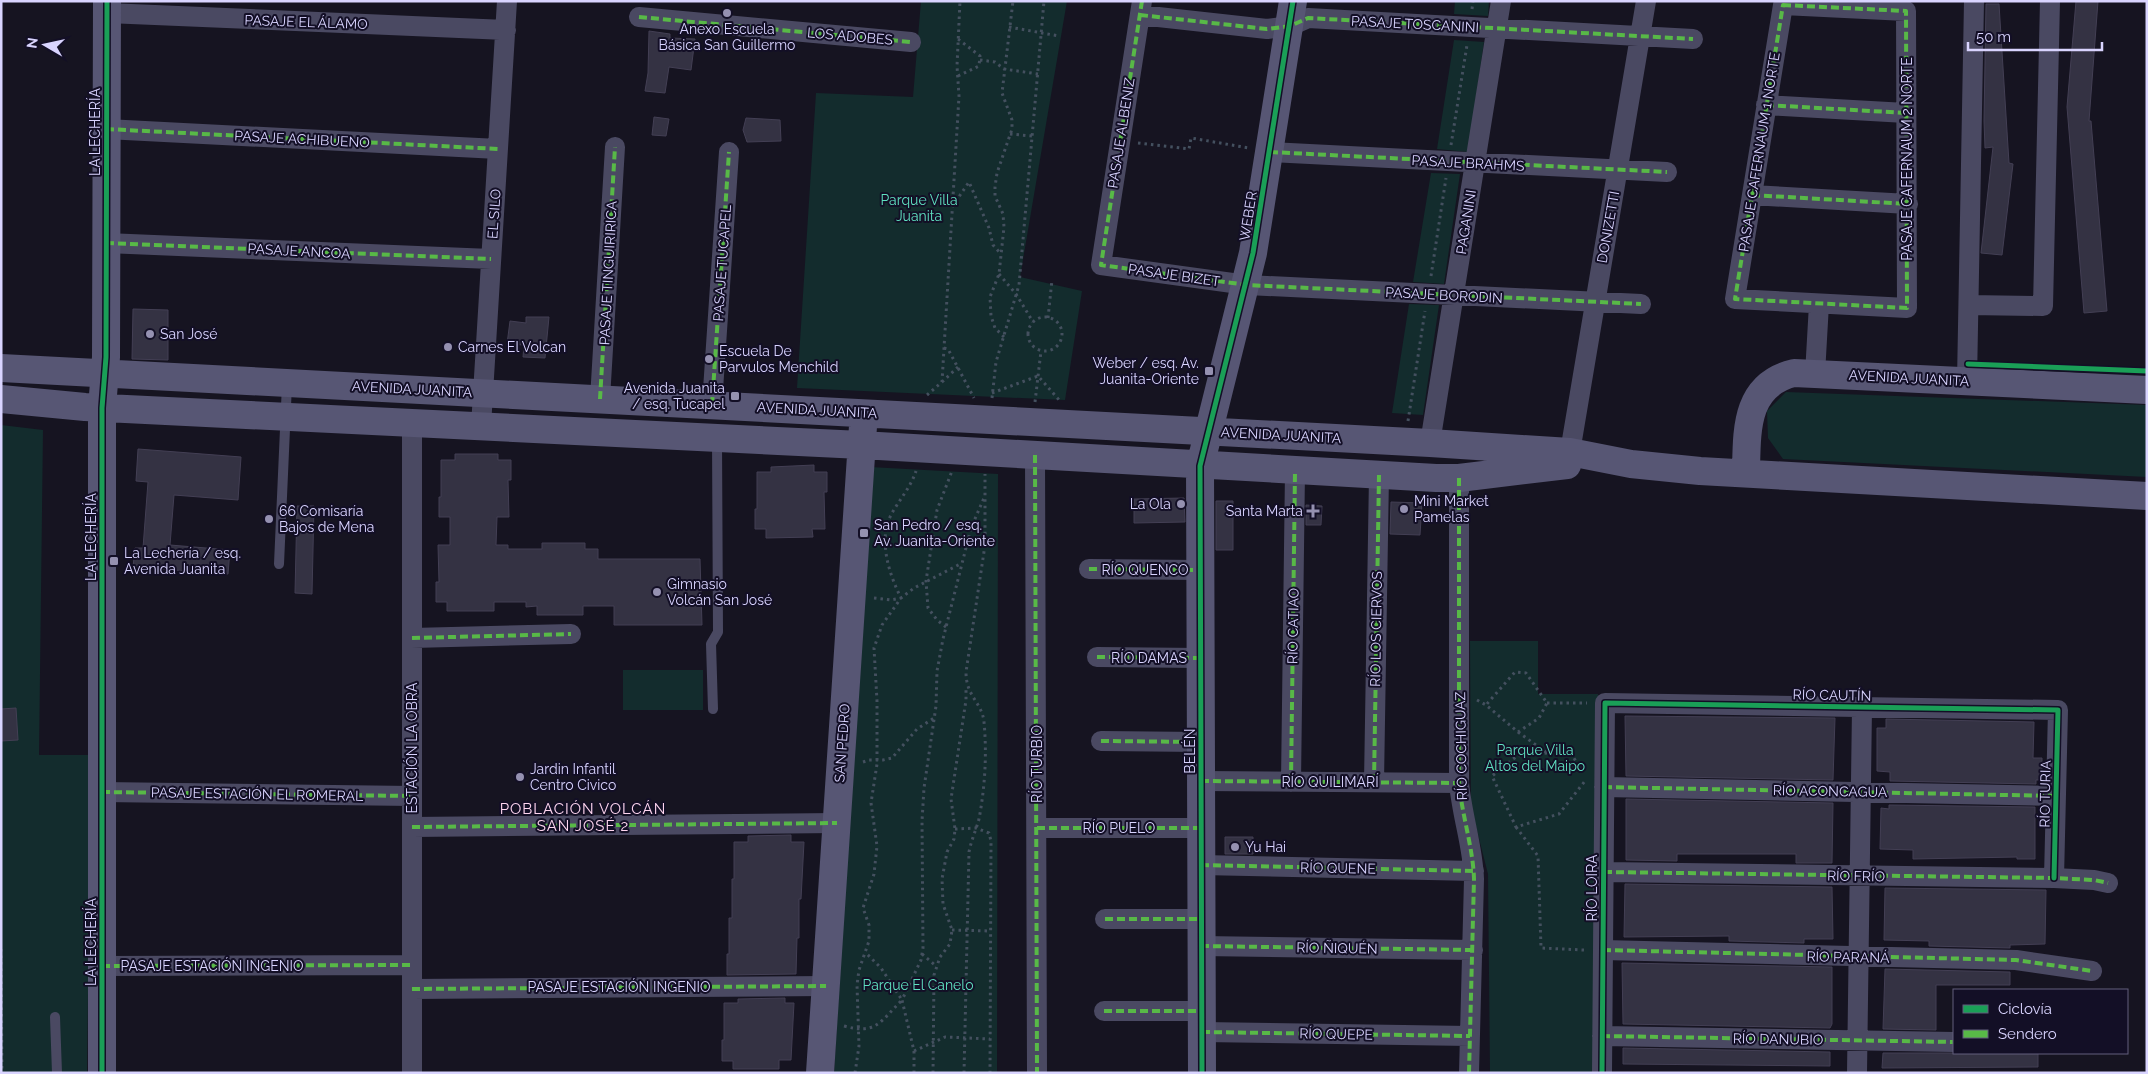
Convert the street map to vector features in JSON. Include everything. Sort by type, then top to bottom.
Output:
[{"type":"main road","name":"LA LECHERÍA","points":[[102,1073],[102,408],[106,374],[107,7]]},
{"type":"main road","name":"WEBER","points":[[1210,431],[1247,285],[1291,14]]},
{"type":"main road","name":"AVENIDA JUANITA","points":[[1,368],[1417,442],[1570,452],[1631,464]]},
{"type":"main road","name":"AVENIDA JUANITA","points":[[1746,473],[1748,426],[1757,398],[1770,384],[1786,375],[1815,374],[2147,390]]},
{"type":"main road","name":"AVENIDA JUANITA","points":[[1,399],[60,406],[861,445],[1378,475],[1459,478],[1558,465],[1631,464],[1746,473],[2147,496]]},
{"type":"main road","name":"SAN PEDRO","points":[[820,1073],[861,445],[865,412]]},
{"type":"main road","name":"BELÉN","points":[[1202,1073],[1200,466],[1210,431]]},
{"type":"street","name":"EL SILO","points":[[481,426],[507,1]]},
{"type":"street","name":"PAGANINI","points":[[1417,442],[1455,296],[1501,1]]},
{"type":"street","name":"DONIZETTI","points":[[1570,452],[1646,1]]},
{"type":"street","points":[[1967,381],[1974,1]]},
{"type":"street","points":[[1969,305],[2043,306],[2050,1]]},
{"type":"street","name":"PASAJE CAFERNAUM 1 NORTE","points":[[1819,304],[1735,299],[1783,5],[1839,4]]},
{"type":"street","name":"PASAJE CAFERNAUM 2 NORTE","points":[[1819,304],[1907,308],[1906,11],[1839,4]]},
{"type":"street","name":"PASAJE EL ÁLAMO","points":[[107,7],[506,30]]},
{"type":"street","name":"PASAJE TOSCANINI","points":[[1141,8],[1267,29],[1291,14],[1308,18],[1692,39]]},
{"type":"street","name":"PASAJE ALBENIZ","points":[[1101,265],[1141,8]]},
{"type":"street","name":"LOS ADOBES","points":[[639,16],[912,42]]},
{"type":"street","points":[[1766,105],[1906,113]]},
{"type":"street","name":"PASAJE ACHIBUENO","points":[[106,129],[498,149]]},
{"type":"street","name":"PASAJE TINGUIRIRICA","points":[[600,399],[615,147]]},
{"type":"street","name":"PASAJE TUCAPEL","points":[[712,405],[729,152]]},
{"type":"street","name":"PASAJE BRAHMS","points":[[1270,152],[1476,164],[1667,172]]},
{"type":"street","points":[[1752,195],[1908,204]]},
{"type":"street","name":"PASAJE ANCOA","points":[[106,242],[491,259]]},
{"type":"street","name":"PASAJE BIZET","points":[[1101,265],[1247,285]]},
{"type":"street","name":"PASAJE BORODIN","points":[[1247,285],[1642,304]]},
{"type":"street","points":[[1815,374],[1819,304]]},
{"type":"street","name":"ESTACIÓN LA OBRA","points":[[412,423],[412,1073]]},
{"type":"street","name":"RÍO TURBIO","points":[[1035,455],[1037,1073]]},
{"type":"street","name":"RÍO CATIAO","points":[[1292,782],[1295,471]]},
{"type":"street","name":"RÍO LOS CIERVOS","points":[[1374,782],[1378,475]]},
{"type":"street","name":"RÍO COCHIGUAZ","points":[[1459,478],[1459,783],[1474,872],[1469,1073]]},
{"type":"street","name":"RÍO QUENCO","points":[[1089,569],[1200,570]]},
{"type":"street","points":[[412,638],[571,634]]},
{"type":"street","name":"RÍO DAMAS","points":[[1097,657],[1201,658]]},
{"type":"street","name":"RÍO CAUTÍN","points":[[1605,703],[2058,710]]},
{"type":"street","name":"RÍO LOIRA","points":[[1602,1073],[1605,703]]},
{"type":"street","points":[[1857,1073],[1862,707]]},
{"type":"street","name":"RÍO TURIA","points":[[2054,878],[2058,710]]},
{"type":"street","points":[[1101,741],[1201,742]]},
{"type":"street","name":"RÍO QUILIMARÍ","points":[[1201,781],[1459,783]]},
{"type":"street","name":"RÍO ACONCAGUA","points":[[1604,786],[2056,796]]},
{"type":"street","name":"PASAJE ESTACIÓN EL ROMERAL","points":[[102,792],[412,796]]},
{"type":"street","points":[[412,827],[837,824]]},
{"type":"street","name":"RÍO PUELO","points":[[1037,828],[1201,828]]},
{"type":"street","name":"RÍO QUENE","points":[[1201,865],[1474,872]]},
{"type":"street","name":"RÍO FRÍO","points":[[1604,872],[2054,878],[2089,879],[2108,883]]},
{"type":"street","points":[[1105,919],[1201,919]]},
{"type":"street","name":"RÍO ÑIQUÉN","points":[[1202,946],[1473,950]]},
{"type":"street","name":"RÍO PARANÁ","points":[[1603,950],[1859,958],[2016,960],[2092,971]]},
{"type":"street","name":"PASAJE ESTACIÓN INGENIO","points":[[102,966],[412,965]]},
{"type":"street","name":"PASAJE ESTACIÓN INGENIO","points":[[412,989],[826,986]]},
{"type":"street","name":"RÍO QUEPE","points":[[1104,1011],[1202,1021],[1470,1036]]},
{"type":"street","name":"RÍO DANUBIO","points":[[1602,1036],[1953,1042]]},
{"type":"lane","points":[[279,564],[287,383]]},
{"type":"lane","points":[[713,709],[711,644],[718,632],[717,438]]},
{"type":"lane","points":[[55,1017],[57,1073]]},
{"type":"path","points":[[942,382],[959,96],[958,39],[960,1]]},
{"type":"path","points":[[1004,336],[995,328],[990,307],[990,297],[999,274],[1004,227],[995,188],[997,173],[1010,134],[1012,120],[1002,93],[1013,1]]},
{"type":"path","points":[[991,404],[996,362],[1018,286],[1044,1]]},
{"type":"path","points":[[1417,442],[1428,294],[1473,1]]},
{"type":"path","points":[[1009,27],[1059,36]]},
{"type":"path","points":[[958,39],[980,56],[979,66],[958,76]]},
{"type":"path","points":[[980,60],[995,62],[1004,69],[1038,74]]},
{"type":"path","points":[[1010,134],[1032,136]]},
{"type":"path","points":[[1120,141],[1189,149],[1191,138],[1270,152]]},
{"type":"path","points":[[952,207],[969,182],[990,228],[993,245],[1001,254]]},
{"type":"path","points":[[999,274],[1016,294],[1033,322]]},
{"type":"path","points":[[1048,318],[1052,280]]},
{"type":"path","points":[[1043,317],[1048,318],[1058,323],[1062,333],[1055,348],[1042,351],[1034,347],[1028,337],[1030,326],[1033,322],[1043,317]]},
{"type":"path","points":[[944,348],[948,349],[977,403]]},
{"type":"path","points":[[1035,406],[1042,351]]},
{"type":"path","points":[[925,396],[958,367]]},
{"type":"path","points":[[992,394],[1038,376]]},
{"type":"path","points":[[1038,376],[1061,402]]},
{"type":"path","points":[[901,598],[894,585],[884,541],[890,517],[912,483],[918,465]]},
{"type":"path","points":[[946,627],[937,620],[928,608],[926,581],[937,510],[953,467]]},
{"type":"path","points":[[934,1073],[934,975],[936,966],[950,944],[952,930],[943,904],[942,879],[944,863],[954,839],[955,829],[952,800],[966,700],[966,672],[985,545],[985,468]]},
{"type":"path","points":[[823,1023],[858,1030],[876,1026],[902,1000],[921,960],[922,821],[924,788],[934,718],[937,671],[971,528],[984,497]]},
{"type":"path","points":[[855,1073],[859,1046],[857,985],[859,970],[866,953],[869,925],[863,908],[876,863],[877,846],[871,803],[877,759],[877,702],[874,648],[882,626],[901,598],[926,581],[963,562]]},
{"type":"path","points":[[1486,705],[1514,672],[1526,673],[1547,703]]},
{"type":"path","points":[[964,1073],[969,852],[984,790],[984,721],[981,709],[972,698],[966,683]]},
{"type":"path","points":[[1459,690],[1486,705],[1547,753]]},
{"type":"path","points":[[1547,703],[1605,703]]},
{"type":"path","points":[[1518,732],[1539,718],[1547,703]]},
{"type":"path","points":[[841,765],[858,765],[869,760],[892,758],[917,729],[934,718]]},
{"type":"path","points":[[1516,827],[1559,814],[1588,778],[1571,754],[1547,753],[1517,756],[1492,776],[1516,827],[1538,856],[1541,948],[1603,950]]},
{"type":"path","points":[[955,829],[976,828],[989,833],[991,841],[990,1073]]},
{"type":"path","points":[[952,930],[991,931]]},
{"type":"path","points":[[1,949],[2,1073]]},
{"type":"path","points":[[866,953],[881,968],[902,1000],[914,1051],[914,1073]]},
{"type":"path","points":[[922,954],[936,966]]},
{"type":"path","points":[[914,1051],[945,1037],[990,1039]]},
{"type":"green space","name":"Parque Villa Juanita","points":[[921,1],[1067,1],[1020,277],[1082,291],[1065,400],[797,388],[816,93],[913,97]]},
{"type":"green space","points":[[1455,1],[1489,1],[1488,16],[1454,14]]},
{"type":"green space","points":[[1454,40],[1484,42],[1468,152],[1437,149]]},
{"type":"green space","points":[[1431,173],[1460,174],[1444,284],[1413,282]]},
{"type":"green space","points":[[1409,304],[1439,305],[1423,415],[1392,413]]},
{"type":"green space","points":[[1786,392],[2147,405],[2147,477],[1783,459],[1768,438],[1767,411]]},
{"type":"green space","points":[[1,425],[43,430],[39,755],[91,755],[87,1073],[1,1073]]},
{"type":"green space","name":"Parque El Canelo","points":[[870,467],[998,474],[997,1073],[834,1073]]},
{"type":"green space","name":"Parque Villa Altos del Maipo","points":[[1470,641],[1538,641],[1538,694],[1598,694],[1596,1073],[1490,1073],[1488,874],[1471,807]]},
{"type":"green space","points":[[623,670],[703,670],[703,710],[623,710]]},
{"type":"building","points":[[2076,1],[2098,1],[2089,121],[2091,121],[2107,311],[2084,313],[2067,107]]},
{"type":"building","points":[[1986,4],[1999,4],[2009,163],[2013,164],[2002,255],[1981,253],[1993,147],[1985,148]]},
{"type":"building","points":[[649,31],[670,34],[670,38],[695,39],[691,70],[669,67],[665,93],[645,91],[648,73]]},
{"type":"building","points":[[654,117],[669,119],[666,136],[652,135]]},
{"type":"building","points":[[746,118],[780,120],[781,141],[747,142],[743,130]]},
{"type":"building","name":"San José","points":[[133,309],[168,310],[168,360],[132,359]]},
{"type":"building","points":[[526,317],[549,317],[545,358],[523,357],[524,345],[507,344],[510,321],[526,323]]},
{"type":"building","points":[[138,449],[241,457],[238,500],[174,495],[170,545],[230,550],[228,574],[133,567],[135,548],[143,548],[148,482],[136,481]]},
{"type":"building","points":[[455,454],[498,454],[498,460],[511,460],[511,480],[508,480],[509,517],[497,517],[496,545],[508,545],[508,549],[542,549],[542,543],[585,543],[585,549],[598,549],[598,559],[700,559],[702,625],[614,625],[614,606],[583,606],[583,615],[537,615],[537,606],[526,607],[526,602],[494,602],[494,611],[447,611],[447,602],[436,602],[436,582],[439,582],[438,545],[450,545],[450,517],[439,517],[439,497],[441,497],[441,460],[455,460]]},
{"type":"building","points":[[814,465],[814,472],[827,472],[827,492],[824,492],[825,529],[812,529],[813,537],[766,538],[766,529],[755,529],[757,472],[771,472],[771,467]]},
{"type":"building","points":[[1184,498],[1185,522],[1134,523],[1134,499]]},
{"type":"building","points":[[1216,501],[1233,501],[1233,550],[1216,550]]},
{"type":"building","points":[[1391,502],[1422,503],[1420,535],[1390,534]]},
{"type":"building","points":[[1306,505],[1322,506],[1321,525],[1306,525]]},
{"type":"building","points":[[297,506],[314,506],[312,594],[295,593]]},
{"type":"building","points":[[16,708],[18,740],[1,741],[1,709]]},
{"type":"building","points":[[1625,716],[1835,718],[1833,780],[1626,776]]},
{"type":"building","points":[[1886,719],[2034,722],[2033,758],[2042,758],[2042,780],[2036,780],[2036,784],[1890,781],[1890,772],[1877,771],[1877,728],[1886,728]]},
{"type":"building","points":[[1626,799],[1833,803],[1832,863],[1796,863],[1796,854],[1677,854],[1677,861],[1626,860]]},
{"type":"building","points":[[1889,805],[2035,807],[2035,859],[2017,859],[2017,857],[1913,859],[1913,850],[1880,849],[1881,808],[1889,809]]},
{"type":"building","points":[[791,835],[791,842],[804,842],[801,899],[799,899],[799,938],[797,938],[796,974],[727,975],[729,918],[732,918],[734,842],[748,842],[748,836]]},
{"type":"building","points":[[1225,837],[1253,837],[1253,854],[1225,854]]},
{"type":"building","points":[[1625,884],[1832,887],[1833,939],[1804,939],[1804,943],[1729,941],[1729,936],[1624,937]]},
{"type":"building","points":[[1885,888],[2046,890],[2045,944],[2010,945],[2010,948],[1929,946],[1929,941],[1884,940]]},
{"type":"building","points":[[1622,963],[1832,967],[1832,1024],[1830,1028],[1623,1024]]},
{"type":"building","points":[[1885,969],[2010,972],[2010,985],[1936,985],[1936,1030],[1883,1029]]},
{"type":"building","points":[[785,998],[785,1003],[794,1003],[791,1060],[779,1060],[779,1069],[733,1069],[733,1061],[722,1061],[724,1003],[738,1003],[738,999]]},
{"type":"building","points":[[1623,1048],[1830,1052],[1830,1066],[1623,1064]]},
{"type":"building","points":[[1883,1053],[2038,1054],[2038,1067],[1882,1068]]},
{"type":"marked path","points":[[1142,1],[1101,265],[1247,285],[1641,304]]},
{"type":"marked path","points":[[1783,5],[1906,11],[1907,308],[1735,299],[1783,5]]},
{"type":"marked path","points":[[1140,15],[1267,29],[1290,26],[1308,18],[1693,39]]},
{"type":"marked path","points":[[639,17],[911,42]]},
{"type":"marked path","points":[[1766,105],[1906,113]]},
{"type":"marked path","points":[[106,129],[498,149]]},
{"type":"marked path","points":[[600,399],[615,147]]},
{"type":"marked path","points":[[712,405],[729,152]]},
{"type":"marked path","points":[[1270,152],[1667,172]]},
{"type":"marked path","points":[[1752,195],[1908,204]]},
{"type":"marked path","points":[[106,243],[491,259]]},
{"type":"marked path","points":[[1035,455],[1037,1073]]},
{"type":"marked path","points":[[1291,782],[1295,471]]},
{"type":"marked path","points":[[1374,782],[1379,475]]},
{"type":"marked path","points":[[1459,478],[1459,783],[1472,855],[1474,879],[1469,1073]]},
{"type":"marked path","points":[[1089,569],[1200,570]]},
{"type":"marked path","points":[[412,638],[571,634]]},
{"type":"marked path","points":[[1097,657],[1201,658]]},
{"type":"marked path","points":[[1101,741],[1201,742]]},
{"type":"marked path","points":[[1201,781],[1459,783]]},
{"type":"marked path","points":[[1604,787],[2056,796]]},
{"type":"marked path","points":[[102,792],[412,796]]},
{"type":"marked path","points":[[412,827],[837,823]]},
{"type":"marked path","points":[[1037,828],[1201,828]]},
{"type":"marked path","points":[[1201,865],[1474,871]]},
{"type":"marked path","points":[[1604,872],[2054,878],[2094,880],[2108,883]]},
{"type":"marked path","points":[[1105,919],[1201,919]]},
{"type":"marked path","points":[[1201,946],[1473,950]]},
{"type":"marked path","points":[[1603,950],[2016,960],[2092,971]]},
{"type":"marked path","points":[[102,966],[412,965]]},
{"type":"marked path","points":[[412,989],[826,986]]},
{"type":"marked path","points":[[1104,1011],[1202,1011]]},
{"type":"marked path","points":[[1202,1032],[1470,1036]]},
{"type":"marked path","points":[[1602,1036],[1953,1042]]},
{"type":"cycle path","points":[[102,1073],[102,408],[106,357],[107,1]]},
{"type":"cycle path","points":[[1202,1073],[1200,466],[1253,253],[1293,1]]},
{"type":"cycle path","points":[[1968,364],[2147,371]]},
{"type":"cycle path","points":[[1602,1073],[1605,703],[2058,710],[2054,878]]},
{"type":"place","name":"Anexo Escuela Básica San Guillermo","points":[[727,13]]},
{"type":"place","name":"San José","points":[[150,334]]},
{"type":"place","name":"Carnes El Volcan","points":[[448,347]]},
{"type":"place","name":"Escuela De Parvulos Menchild","points":[[709,359]]},
{"type":"place","name":"Weber / esq. Av. Juanita-Oriente","points":[[1209,371]]},
{"type":"place","name":"Avenida Juanita / esq. Tucapel","points":[[735,396]]},
{"type":"place","name":"La Ola","points":[[1181,504]]},
{"type":"place","name":"Mini Market Pamelas","points":[[1404,509]]},
{"type":"place","name":"Santa Marta","points":[[1313,511]]},
{"type":"place","name":"66 Comisaría Bajos de Mena","points":[[269,519]]},
{"type":"place","name":"San Pedro / esq. Av. Juanita-Oriente","points":[[864,533]]},
{"type":"place","name":"La Lechería / esq. Avenida Juanita","points":[[114,561]]},
{"type":"place","name":"Gimnasio Volcán San José","points":[[657,592]]},
{"type":"place","name":"Jardin Infantil Centro Civico","points":[[520,777]]},
{"type":"place","name":"Yu Hai","points":[[1235,847]]},
{"type":"district","name":"POBLACIÓN VOLCÁN SAN JOSÉ 2","points":[[583,818]]}]
